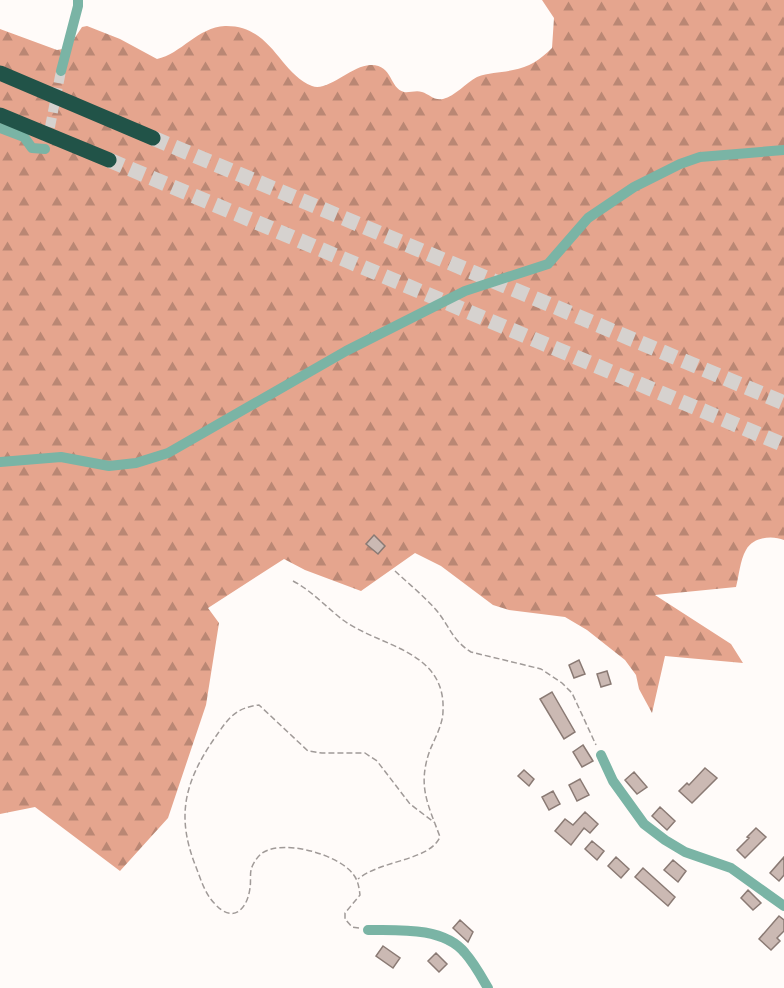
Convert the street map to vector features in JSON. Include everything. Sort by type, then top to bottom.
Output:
[{"type":"highway","points":[[0,73],[153,138]]},
{"type":"highway","points":[[0,115],[109,160]]},
{"type":"street","points":[[61,71],[78,0]]},
{"type":"street","points":[[0,128],[24,137],[32,148],[45,149]]},
{"type":"street","points":[[0,462],[62,457],[109,466],[136,463],[168,453],[346,351],[465,291],[548,264],[588,218],[634,187],[680,164],[700,157],[784,150]]},
{"type":"street","points":[[601,755],[613,781],[644,824],[685,852],[732,868],[783,904]]},
{"type":"street","points":[[368,930],[413,932],[450,940],[464,951],[488,988]]},
{"type":"path","points":[[395,571],[438,612],[452,636],[461,646],[471,652],[542,669],[562,683],[572,693],[601,755]]},
{"type":"path","points":[[293,581],[305,587],[344,621],[418,658],[430,670],[443,692],[443,714],[426,760],[423,783],[428,809],[440,837],[437,843],[424,853],[368,870],[357,879]]},
{"type":"path","points":[[368,930],[352,927],[345,919],[345,913],[360,895],[357,879],[352,871],[332,857],[313,851],[292,848],[273,849],[261,854],[251,870],[248,896],[241,910],[234,914],[222,911],[210,898],[188,848],[184,832],[185,804],[196,769],[206,751],[226,721],[245,707],[260,705],[308,751],[365,753],[377,761],[410,804],[435,823]]},
{"type":"green space","points":[[542,0],[784,0],[784,540],[763,538],[753,542],[742,558],[736,587],[655,595],[731,644],[743,663],[665,656],[652,713],[639,689],[636,675],[625,660],[587,630],[565,617],[509,610],[493,605],[441,566],[415,553],[361,591],[305,570],[284,559],[208,608],[219,623],[206,705],[168,818],[120,871],[35,807],[0,814],[0,29],[57,50],[68,48],[82,27],[87,26],[120,39],[157,59],[174,52],[206,31],[225,26],[241,28],[254,33],[264,41],[291,71],[312,86],[325,85],[363,66],[370,65],[383,68],[399,90],[422,92],[440,99],[452,95],[477,77],[529,65],[552,48],[554,18]]},
{"type":"building","points":[[374,535],[385,546],[378,554],[366,544]]},
{"type":"building","points":[[579,660],[585,674],[574,678],[569,665]]},
{"type":"building","points":[[607,671],[611,684],[601,687],[597,674]]},
{"type":"building","points":[[552,692],[575,732],[564,739],[540,699]]},
{"type":"building","points":[[583,745],[593,761],[582,767],[573,752]]},
{"type":"building","points":[[705,768],[717,778],[692,803],[679,791],[687,783],[689,785]]},
{"type":"building","points":[[524,770],[534,779],[529,786],[518,776]]},
{"type":"building","points":[[634,772],[647,787],[637,794],[625,780]]},
{"type":"building","points":[[580,779],[589,795],[577,801],[569,785]]},
{"type":"building","points":[[553,791],[560,804],[549,810],[542,797]]},
{"type":"building","points":[[660,807],[675,821],[667,830],[652,816]]},
{"type":"building","points":[[585,812],[598,824],[590,833],[584,828],[571,845],[555,831],[565,819],[573,825]]},
{"type":"building","points":[[756,828],[766,837],[745,858],[737,850]]},
{"type":"building","points":[[592,841],[604,851],[597,860],[585,849]]},
{"type":"building","points":[[616,857],[629,869],[621,878],[608,866]]},
{"type":"building","points":[[784,857],[784,875],[779,881],[770,873]]},
{"type":"building","points":[[673,860],[686,871],[678,882],[664,870]]},
{"type":"building","points":[[643,868],[675,897],[668,906],[635,877]]},
{"type":"building","points":[[748,890],[761,903],[753,910],[741,898]]},
{"type":"building","points":[[779,916],[784,920],[784,931],[777,938],[780,941],[771,950],[759,939]]},
{"type":"building","points":[[460,920],[473,932],[468,942],[453,928]]},
{"type":"building","points":[[383,946],[400,958],[393,968],[376,956]]},
{"type":"building","points":[[436,953],[447,964],[439,972],[428,961]]},
{"type":"tunnel","points":[[47,142],[61,71]]},
{"type":"tunnel","points":[[153,138],[784,403]]},
{"type":"tunnel","points":[[109,160],[784,445]]}]
